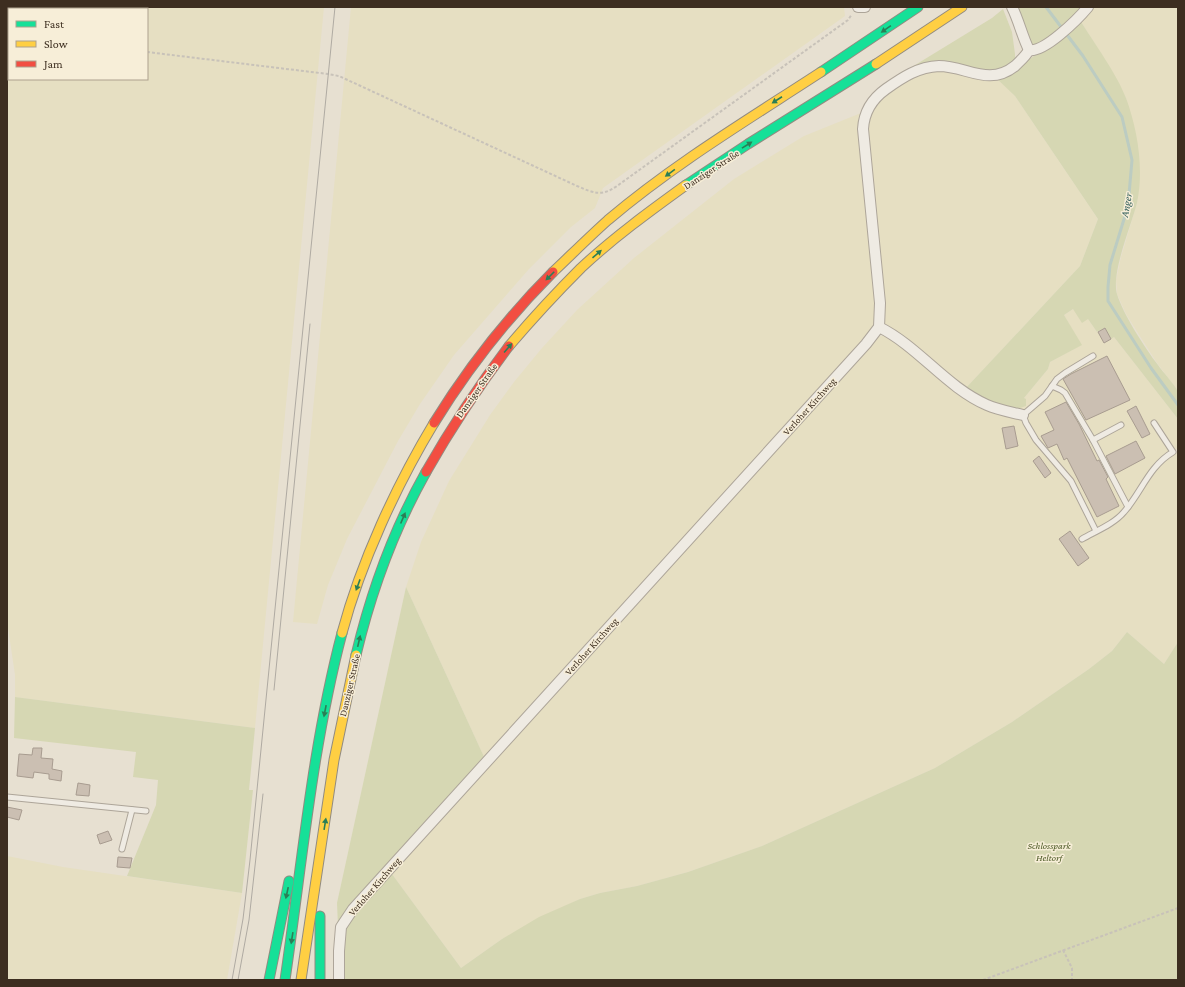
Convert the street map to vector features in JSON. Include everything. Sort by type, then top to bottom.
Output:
[{"type":"highway","name":"Danziger Straße","points":[[285,980],[296,914],[315,762],[334,667],[346,619],[371,549],[396,492],[427,434],[481,354],[520,306],[566,259],[610,219],[707,147],[884,31],[918,7]]},
{"type":"highway","name":"Danziger Straße","points":[[301,980],[342,715],[363,625],[388,554],[410,503],[438,449],[462,409],[496,362],[534,318],[574,274],[620,234],[700,175],[896,51],[962,7]]},
{"type":"highway","points":[[269,980],[291,874],[301,811],[309,802]]},
{"type":"highway","points":[[319,862],[324,878],[320,920],[320,980]]},
{"type":"street","points":[[856,9],[865,7]]},
{"type":"street","points":[[1012,7],[1029,50]]},
{"type":"street","points":[[1029,50],[1036,50],[1055,38],[1072,24],[1088,7]]},
{"type":"street","points":[[1023,415],[987,405],[972,397],[949,380],[904,342],[879,327],[880,303],[863,129],[866,111],[877,96],[914,71],[939,66],[982,75],[994,75],[1006,72],[1013,67],[1027,54],[1029,50]]},
{"type":"street","name":"Verloher Kirchweg","points":[[339,980],[339,944],[341,927],[352,909],[860,350],[879,327]]},
{"type":"lane","points":[[1094,356],[1057,379],[1045,396],[1023,415],[1036,440],[1071,481],[1096,531]]},
{"type":"lane","points":[[1052,386],[1065,393],[1093,440],[1128,507]]},
{"type":"lane","points":[[1082,539],[1112,523],[1124,513],[1154,468],[1165,456],[1173,452],[1154,423]]},
{"type":"lane","points":[[1093,440],[1121,425]]},
{"type":"lane","points":[[7,797],[146,811]]},
{"type":"lane","points":[[122,849],[132,810]]},
{"type":"path","points":[[148,52],[339,76],[577,186],[599,194],[617,186],[848,20],[856,9]]},
{"type":"path","points":[[983,980],[1178,908]]},
{"type":"path","points":[[1063,950],[1072,968],[1072,980]]},
{"type":"shaded area","points":[[7,7],[324,7],[255,728],[15,697],[15,675],[7,621]]},
{"type":"shaded area","points":[[351,7],[844,7],[845,16],[603,188],[595,208],[571,227],[529,269],[454,355],[420,404],[398,441],[347,539],[328,585],[317,624],[293,622]]},
{"type":"shaded area","points":[[1089,7],[1178,7],[1178,391],[1157,363],[1136,330],[1126,314],[1117,294],[1116,280],[1121,257],[1137,203],[1139,184],[1126,98],[1113,73],[1080,20]]},
{"type":"shaded area","points":[[937,69],[995,77],[1006,87],[1015,96],[1098,219],[1080,266],[964,390],[885,325],[865,128],[868,112],[902,80]]},
{"type":"shaded area","points":[[861,113],[861,130],[878,306],[876,326],[485,759],[406,587],[421,542],[449,481],[490,415],[514,382],[542,348],[577,310],[634,258],[734,179],[804,136]]},
{"type":"shaded area","points":[[1073,309],[1088,319],[1097,332],[1105,328],[1114,337],[1178,419],[1178,448],[1164,456],[1128,505],[1102,535],[1125,514],[1155,469],[1166,457],[1178,452],[1178,642],[1164,664],[1127,632],[1112,651],[1089,669],[1012,722],[935,768],[762,846],[688,872],[637,886],[600,893],[580,899],[502,939],[461,968],[389,870],[875,338],[884,335],[894,337],[963,391],[1024,398],[1048,369],[1050,362],[1081,345],[1064,315]]},
{"type":"shaded area","points":[[7,856],[63,867],[242,893],[227,980],[7,980]]},
{"type":"green space","points":[[1015,7],[1086,7],[1038,46],[1031,43]]},
{"type":"green space","points":[[1003,9],[1012,32],[1015,61],[1011,67],[993,73],[972,70],[907,70],[992,18]]},
{"type":"green space","points":[[1080,20],[1122,89],[1134,124],[1139,150],[1139,190],[1137,203],[1119,262],[1116,285],[1117,294],[1129,321],[1141,340],[1160,368],[1177,389],[1179,398],[1178,419],[1114,337],[1111,339],[1105,328],[1097,332],[1088,319],[1082,323],[1073,309],[1064,315],[1082,345],[1050,362],[1048,369],[1024,398],[1026,399],[1026,406],[1011,411],[964,390],[1080,266],[1098,219],[1015,96],[995,77],[1013,70],[1052,44]]},
{"type":"green space","points":[[406,587],[485,759],[338,926],[337,903]]},
{"type":"green space","name":"Schlosspark Heltorf","points":[[1127,632],[1164,664],[1178,642],[1178,980],[341,980],[344,928],[389,870],[461,968],[502,939],[539,917],[580,899],[600,893],[637,886],[688,872],[762,846],[935,768],[1012,722],[1089,669],[1112,651]]},
{"type":"green space","points":[[15,697],[255,728],[249,790],[253,790],[242,893],[127,876],[156,805],[158,780],[133,777],[136,752],[14,738]]},
{"type":"building","points":[[1105,328],[1111,339],[1104,343],[1098,332]]},
{"type":"building","points":[[1107,356],[1130,400],[1086,420],[1063,379]]},
{"type":"building","points":[[1066,402],[1079,424],[1097,461],[1099,460],[1108,477],[1106,479],[1119,506],[1097,517],[1067,458],[1064,460],[1057,444],[1048,448],[1041,436],[1054,430],[1045,412]]},
{"type":"building","points":[[1136,406],[1150,434],[1142,438],[1127,411]]},
{"type":"building","points":[[1014,426],[1018,446],[1006,449],[1002,428]]},
{"type":"building","points":[[1136,441],[1145,458],[1115,474],[1106,456]]},
{"type":"building","points":[[1039,456],[1051,473],[1045,478],[1033,461]]},
{"type":"building","points":[[1070,531],[1089,558],[1078,566],[1059,539]]},
{"type":"building","points":[[33,748],[42,748],[41,758],[53,759],[52,769],[62,771],[61,781],[49,779],[49,774],[34,772],[33,778],[17,776],[19,754],[32,755]]},
{"type":"building","points":[[78,783],[90,785],[89,796],[76,795]]},
{"type":"building","points":[[7,807],[22,810],[19,820],[7,817]]},
{"type":"building","points":[[108,831],[112,840],[100,844],[97,835]]},
{"type":"building","points":[[118,857],[132,858],[130,868],[117,867]]},
{"type":"waterway","name":"Anger","points":[[1046,7],[1083,56],[1122,117],[1132,160],[1128,206],[1110,265],[1108,301],[1151,368],[1178,405]]},
{"type":"tram line","points":[[232,980],[243,919],[250,860],[335,7]]},
{"type":"tram line","points":[[274,690],[310,324]]},
{"type":"tram line","points":[[238,980],[249,920],[263,794]]},
{"type":"traffic: fast","points":[[821,72],[918,7]]},
{"type":"traffic: fast","points":[[686,185],[748,144],[876,64]]},
{"type":"traffic: fast","points":[[356,655],[376,584],[394,538],[426,472]]},
{"type":"traffic: fast","points":[[285,980],[315,762],[342,633]]},
{"type":"traffic: fast","points":[[269,980],[289,881]]},
{"type":"traffic: fast","points":[[320,916],[320,980]]},
{"type":"traffic: slow","points":[[876,64],[962,7]]},
{"type":"traffic: slow","points":[[553,272],[587,239],[633,199],[685,161],[821,72]]},
{"type":"traffic: slow","points":[[509,346],[544,306],[593,257],[619,235],[686,185]]},
{"type":"traffic: slow","points":[[342,633],[369,552],[406,472],[434,423]]},
{"type":"traffic: slow","points":[[301,980],[334,760],[356,655]]},
{"type":"traffic: jam","points":[[434,423],[474,363],[504,325],[553,272]]},
{"type":"traffic: jam","points":[[426,472],[465,408],[509,346]]}]
